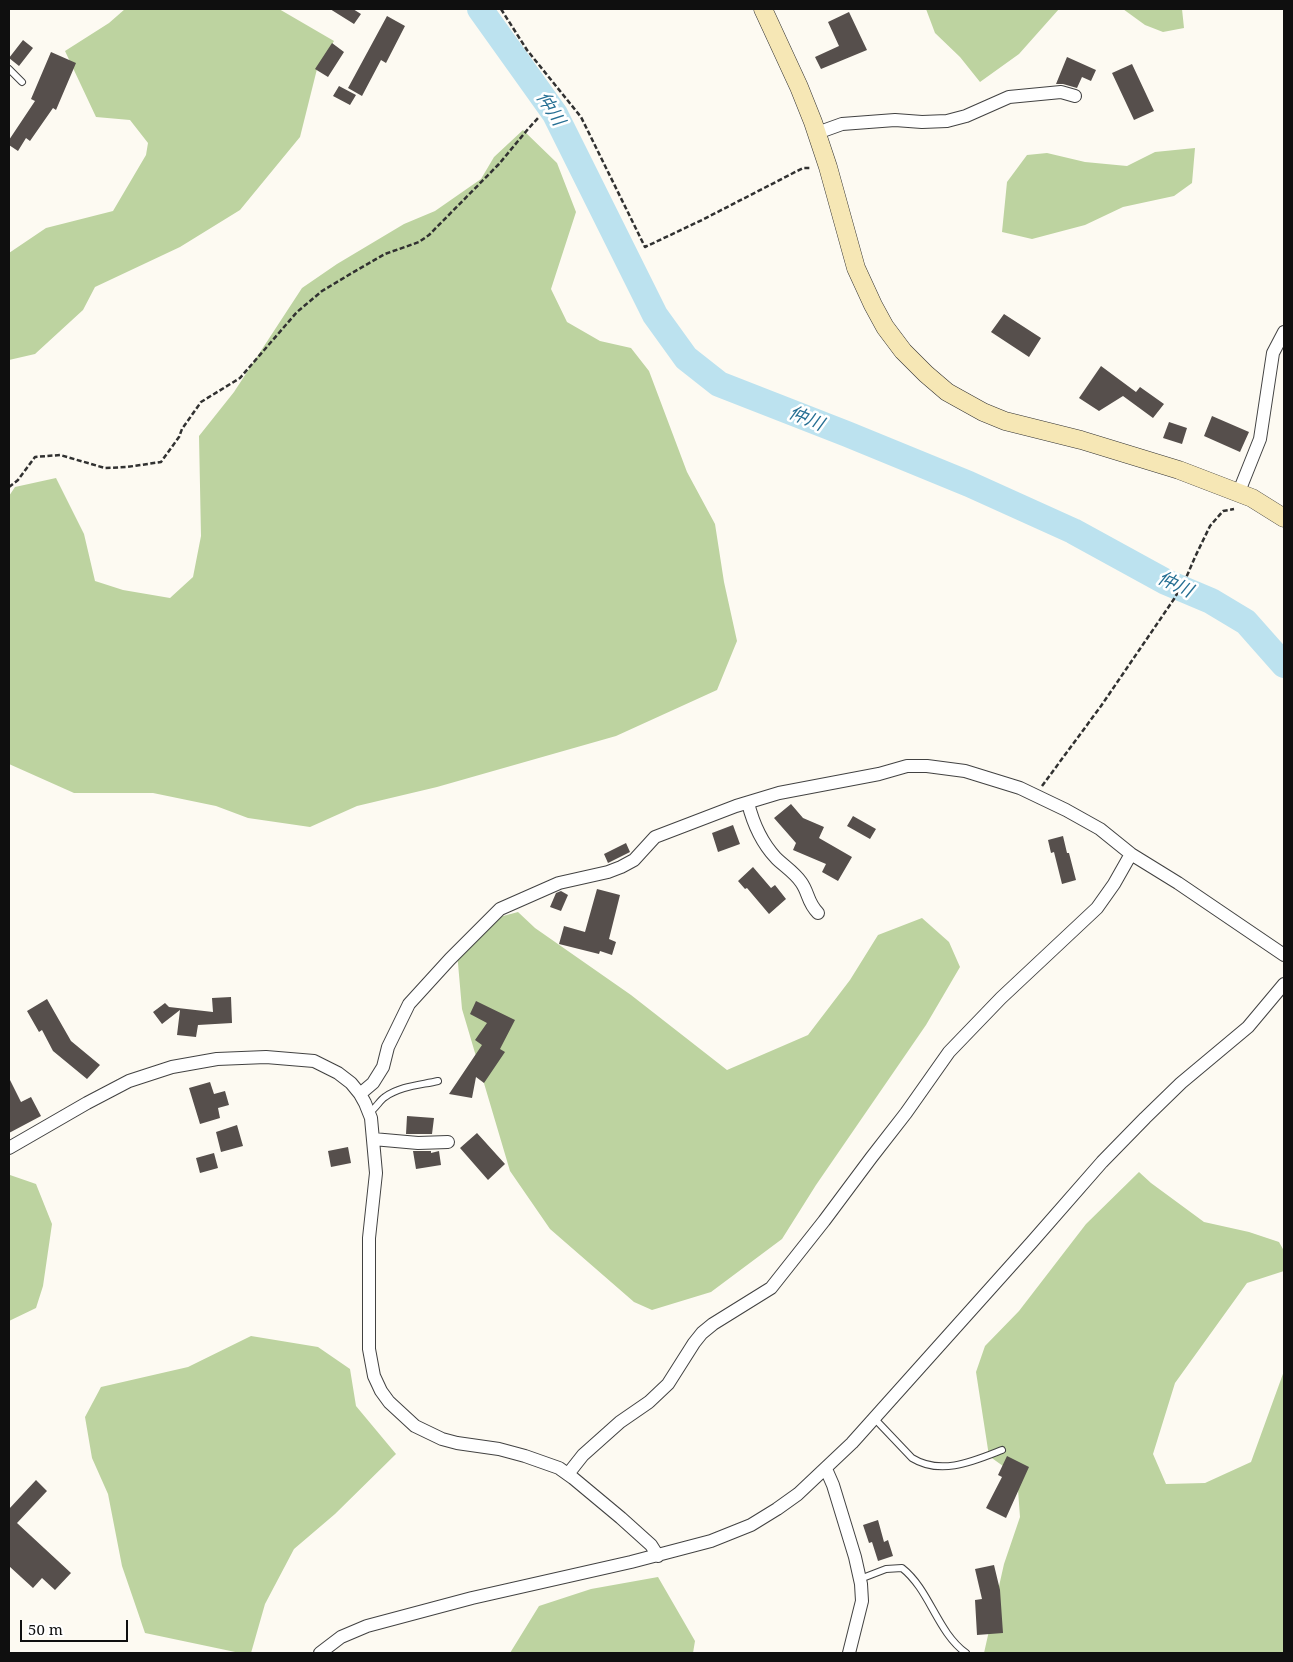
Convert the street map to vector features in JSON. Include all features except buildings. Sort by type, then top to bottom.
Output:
[{"type":"street","points":[[763,9],[800,87],[817,134],[856,268],[885,327],[903,351],[926,374],[947,392],[982,412],[1006,421],[1081,440],[1179,470],[1252,498],[1284,518]]},
{"type":"street","points":[[817,134],[842,124],[895,120],[947,121],[966,116],[1009,97],[1061,92],[1075,96]]},
{"type":"street","points":[[1234,492],[1260,439],[1273,353],[1284,332]]},
{"type":"street","points":[[360,1094],[373,1083],[383,1067],[388,1046],[409,1004],[450,958],[500,909],[559,883],[608,872],[621,867],[634,860],[655,836],[675,828],[779,793],[879,774],[907,766],[927,766],[965,771],[1020,788],[1066,810],[1100,829],[1131,854],[1178,883],[1284,955]]},
{"type":"street","points":[[748,803],[752,822],[765,844],[776,859],[801,882],[810,905],[818,913]]},
{"type":"street","points":[[568,1474],[583,1455],[620,1422],[650,1402],[668,1384],[702,1333],[712,1324],[771,1288],[906,1113],[949,1052],[1001,998],[1097,908],[1114,884],[1131,854]]},
{"type":"street","points":[[320,1653],[341,1637],[367,1626],[472,1598],[658,1556],[711,1541],[751,1525],[798,1494],[826,1469],[874,1418],[1102,1162],[1181,1083],[1248,1027],[1284,984]]},
{"type":"street","points":[[9,1148],[87,1103],[130,1081],[172,1067],[217,1059],[266,1057],[314,1061],[338,1072],[352,1083],[360,1094],[369,1113],[373,1139],[376,1174],[369,1238],[369,1349],[374,1376],[381,1391],[389,1402],[415,1426],[442,1439],[498,1449],[558,1468],[568,1474],[627,1523],[651,1545],[658,1556]]},
{"type":"street","points":[[373,1139],[418,1143],[448,1142]]},
{"type":"street","points":[[826,1469],[833,1485],[860,1580],[862,1601],[849,1653]]},
{"type":"lane","points":[[9,69],[22,82]]},
{"type":"lane","points":[[369,1113],[377,1107],[384,1097],[397,1091],[438,1081]]},
{"type":"lane","points":[[874,1418],[919,1463],[939,1468],[971,1462],[1002,1450]]},
{"type":"lane","points":[[860,1580],[886,1569],[902,1568],[909,1573],[918,1585],[953,1643],[966,1653]]},
{"type":"path","points":[[501,9],[527,50],[581,117],[645,247],[804,168],[828,167]]},
{"type":"path","points":[[9,487],[18,480],[35,457],[60,455],[105,468],[162,462],[179,437],[182,429],[202,402],[240,378],[297,312],[322,291],[352,273],[385,254],[419,242],[430,235],[499,164],[539,117]]},
{"type":"path","points":[[1039,797],[1044,783],[1101,706],[1174,599],[1210,526],[1223,511],[1230,511],[1239,507],[1238,502],[1230,497],[1234,492]]},
{"type":"green space","points":[[125,9],[279,9],[334,41],[317,69],[300,137],[240,210],[180,247],[95,287],[83,310],[35,354],[9,360],[9,253],[46,228],[113,211],[146,155],[148,143],[130,120],[96,117],[65,51],[109,23]]},
{"type":"green space","points":[[926,9],[1059,9],[1019,54],[980,82],[960,57],[935,33]]},
{"type":"green space","points":[[1123,9],[1182,9],[1184,28],[1163,32],[1145,25]]},
{"type":"green space","points":[[523,130],[557,163],[576,212],[551,289],[567,322],[600,341],[631,348],[649,371],[687,472],[715,524],[724,582],[737,641],[717,690],[616,736],[437,787],[357,806],[310,827],[248,818],[216,806],[153,793],[74,793],[9,764],[9,496],[15,487],[56,478],[84,534],[95,581],[123,590],[170,598],[193,577],[201,536],[199,436],[234,392],[302,288],[337,264],[404,224],[435,211],[481,179],[494,157]]},
{"type":"green space","points":[[1195,148],[1192,183],[1174,196],[1123,207],[1085,225],[1032,239],[1002,232],[1007,182],[1027,155],[1047,153],[1085,162],[1127,166],[1155,152]]},
{"type":"green space","points":[[518,912],[535,928],[631,995],[727,1070],[808,1035],[850,980],[878,935],[922,918],[949,942],[960,967],[926,1025],[816,1185],[782,1239],[711,1292],[652,1310],[634,1302],[550,1229],[510,1171],[462,1009],[457,952],[492,919]]},
{"type":"green space","points":[[1139,1172],[1204,1222],[1249,1232],[1279,1242],[1284,1251],[1284,1271],[1247,1283],[1175,1383],[1153,1454],[1166,1484],[1205,1483],[1251,1462],[1284,1371],[1284,1653],[984,1653],[1004,1564],[1020,1517],[1017,1476],[989,1456],[976,1372],[985,1346],[1019,1311],[1086,1224]]},
{"type":"green space","points":[[9,1176],[36,1184],[52,1224],[43,1286],[36,1308],[9,1321]]},
{"type":"green space","points":[[251,1336],[318,1347],[350,1369],[356,1406],[396,1454],[335,1514],[294,1549],[265,1604],[251,1653],[240,1653],[145,1633],[122,1566],[108,1494],[92,1458],[85,1417],[101,1387],[188,1367]]},
{"type":"green space","points":[[658,1577],[695,1641],[693,1653],[510,1653],[539,1606],[591,1589]]},
{"type":"waterway","name":"仲川","points":[[480,9],[555,114],[655,315],[686,358],[719,384],[969,484],[1073,531],[1166,582],[1211,601],[1246,622],[1284,665]]}]
